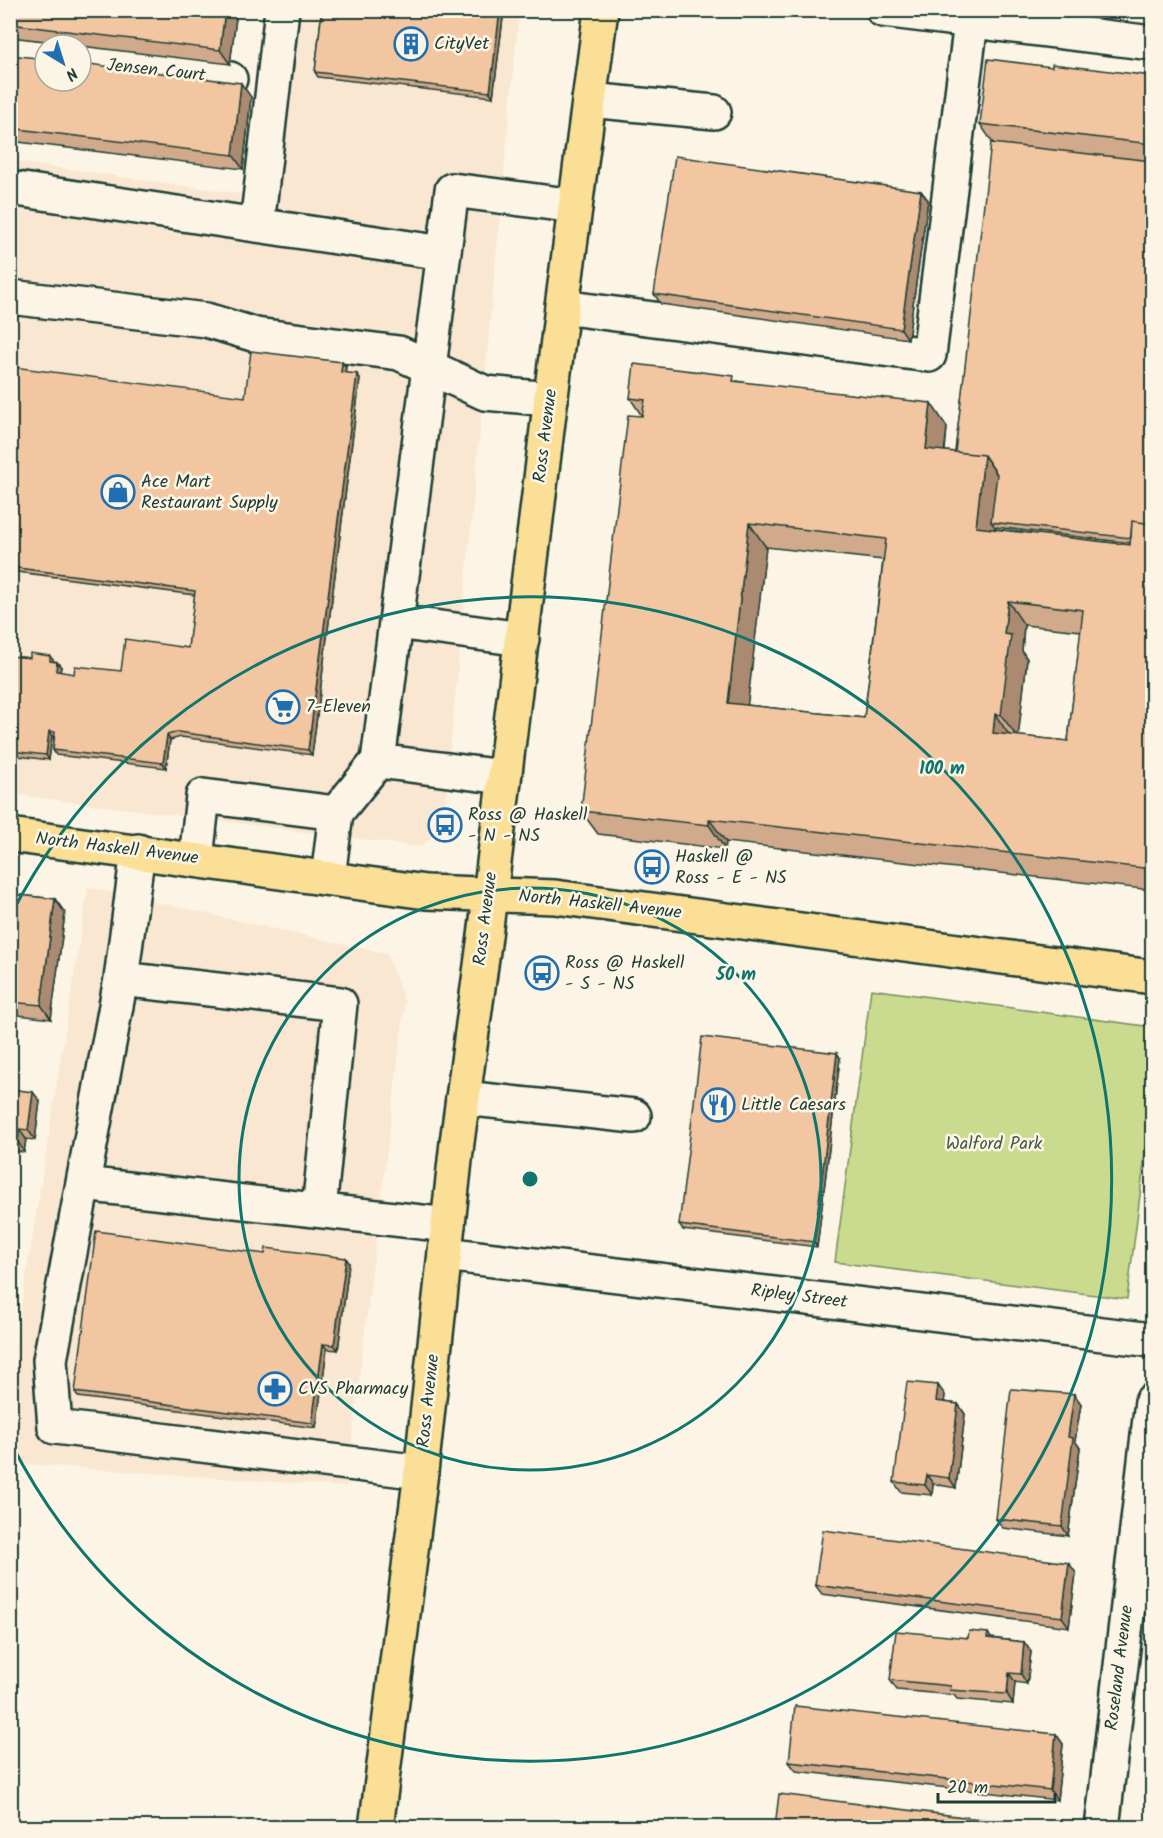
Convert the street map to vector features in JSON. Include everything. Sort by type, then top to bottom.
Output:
[{"type":"main road","name":"Ross Avenue","points":[[376,1827],[421,1472],[463,1098],[601,10]]},
{"type":"main road","name":"North Haskell Avenue","points":[[10,835],[426,892],[555,897],[1152,977]]},
{"type":"street","points":[[257,225],[282,10]]},
{"type":"street","points":[[883,10],[1152,44]]},
{"type":"street","points":[[562,307],[929,355],[971,22]]},
{"type":"street","points":[[10,54],[33,57]]},
{"type":"street","name":"Jensen Court","points":[[93,63],[230,79]]},
{"type":"street","points":[[590,100],[714,112]]},
{"type":"street","points":[[10,188],[443,253]]},
{"type":"street","points":[[328,878],[336,813],[378,761],[452,190],[575,206]]},
{"type":"street","points":[[10,297],[207,320],[256,335],[399,352],[485,393],[551,399]]},
{"type":"street","points":[[396,622],[522,639]]},
{"type":"street","points":[[378,761],[503,777]]},
{"type":"street","points":[[196,859],[202,796],[336,813]]},
{"type":"street","points":[[138,851],[121,979],[50,1360],[55,1427],[421,1472]]},
{"type":"street","points":[[121,979],[340,1004],[319,1210]]},
{"type":"street","points":[[463,1098],[634,1116]]},
{"type":"street","name":"Ripley Street","points":[[83,1184],[319,1210],[446,1239],[1152,1340]]},
{"type":"street","name":"Roseland Avenue","points":[[1102,1827],[1152,1401]]},
{"type":"shaded area","points":[[268,11],[519,11],[443,826],[421,847],[11,794],[11,161],[243,194]]},
{"type":"shaded area","points":[[88,887],[387,954],[405,1003],[346,1487],[11,1463],[11,1372]]},
{"type":"green space","name":"Walford Park","points":[[871,989],[1152,1027],[1152,1099],[1127,1299],[835,1262]]},
{"type":"building","points":[[10,10],[225,10],[220,50],[10,24]]},
{"type":"building","name":"CityVet","points":[[322,10],[500,10],[490,92],[315,72]]},
{"type":"building","points":[[10,55],[33,58],[33,93],[93,93],[93,64],[241,83],[233,155],[10,128]]},
{"type":"building","points":[[988,59],[1152,76],[1152,144],[980,124]]},
{"type":"building","points":[[991,143],[1152,161],[1152,524],[1132,521],[1131,538],[991,522],[997,474],[984,455],[955,452]]},
{"type":"building","points":[[675,156],[921,191],[901,329],[654,294]]},
{"type":"building","points":[[251,351],[342,362],[341,372],[357,374],[308,750],[178,732],[167,735],[163,763],[53,750],[55,732],[49,731],[46,755],[10,751],[10,656],[30,658],[30,653],[50,656],[50,661],[57,662],[56,671],[74,674],[75,666],[121,671],[125,639],[188,648],[195,591],[10,567],[10,395],[14,367],[245,397]]},
{"type":"building","points":[[634,364],[734,376],[733,381],[931,403],[926,449],[984,455],[976,527],[1130,545],[1132,521],[1152,524],[1152,869],[709,819],[709,825],[581,811],[628,415],[642,416],[645,400],[630,398]],"holes":[[[749,523],[886,539],[864,718],[728,703]],[[1008,601],[1083,610],[1068,741],[993,733],[995,714],[1001,715],[1011,635],[1004,634]]]},
{"type":"building","points":[[10,894],[55,899],[41,1005],[10,1002]]},
{"type":"building","points":[[702,1037],[837,1053],[814,1242],[679,1225]]},
{"type":"building","points":[[10,1089],[33,1092],[28,1130],[19,1129],[18,1142],[10,1142]]},
{"type":"building","name":"CVS Pharmacy","points":[[96,1231],[265,1254],[266,1248],[346,1258],[334,1345],[323,1344],[312,1423],[75,1392]]},
{"type":"building","points":[[907,1382],[938,1385],[936,1401],[958,1404],[949,1478],[927,1475],[925,1485],[894,1482]]},
{"type":"building","points":[[1011,1389],[1074,1394],[1068,1437],[1073,1438],[1062,1526],[996,1519]]},
{"type":"building","points":[[823,1530],[1069,1563],[1062,1617],[815,1585]]},
{"type":"building","points":[[896,1631],[968,1638],[969,1631],[988,1633],[987,1638],[1024,1642],[1021,1674],[1009,1673],[1007,1694],[950,1690],[951,1686],[890,1680]]},
{"type":"building","points":[[795,1706],[1056,1734],[1050,1790],[789,1762]]},
{"type":"building","points":[[779,1794],[1036,1826],[1036,1827],[775,1827]]},
{"type":"place","name":"CityVet","points":[[411,44]]},
{"type":"place","name":"Ace Mart Restaurant Supply","points":[[118,492]]},
{"type":"place","name":"7-Eleven","points":[[283,707]]},
{"type":"place","name":"Ross @ Haskell - N - NS","points":[[445,825]]},
{"type":"place","name":"Haskell @ Ross - E - NS","points":[[652,867]]},
{"type":"place","name":"Ross @ Haskell - S - NS","points":[[542,973]]},
{"type":"place","name":"Little Caesars","points":[[718,1105]]},
{"type":"place","name":"CVS Pharmacy","points":[[275,1389]]}]
